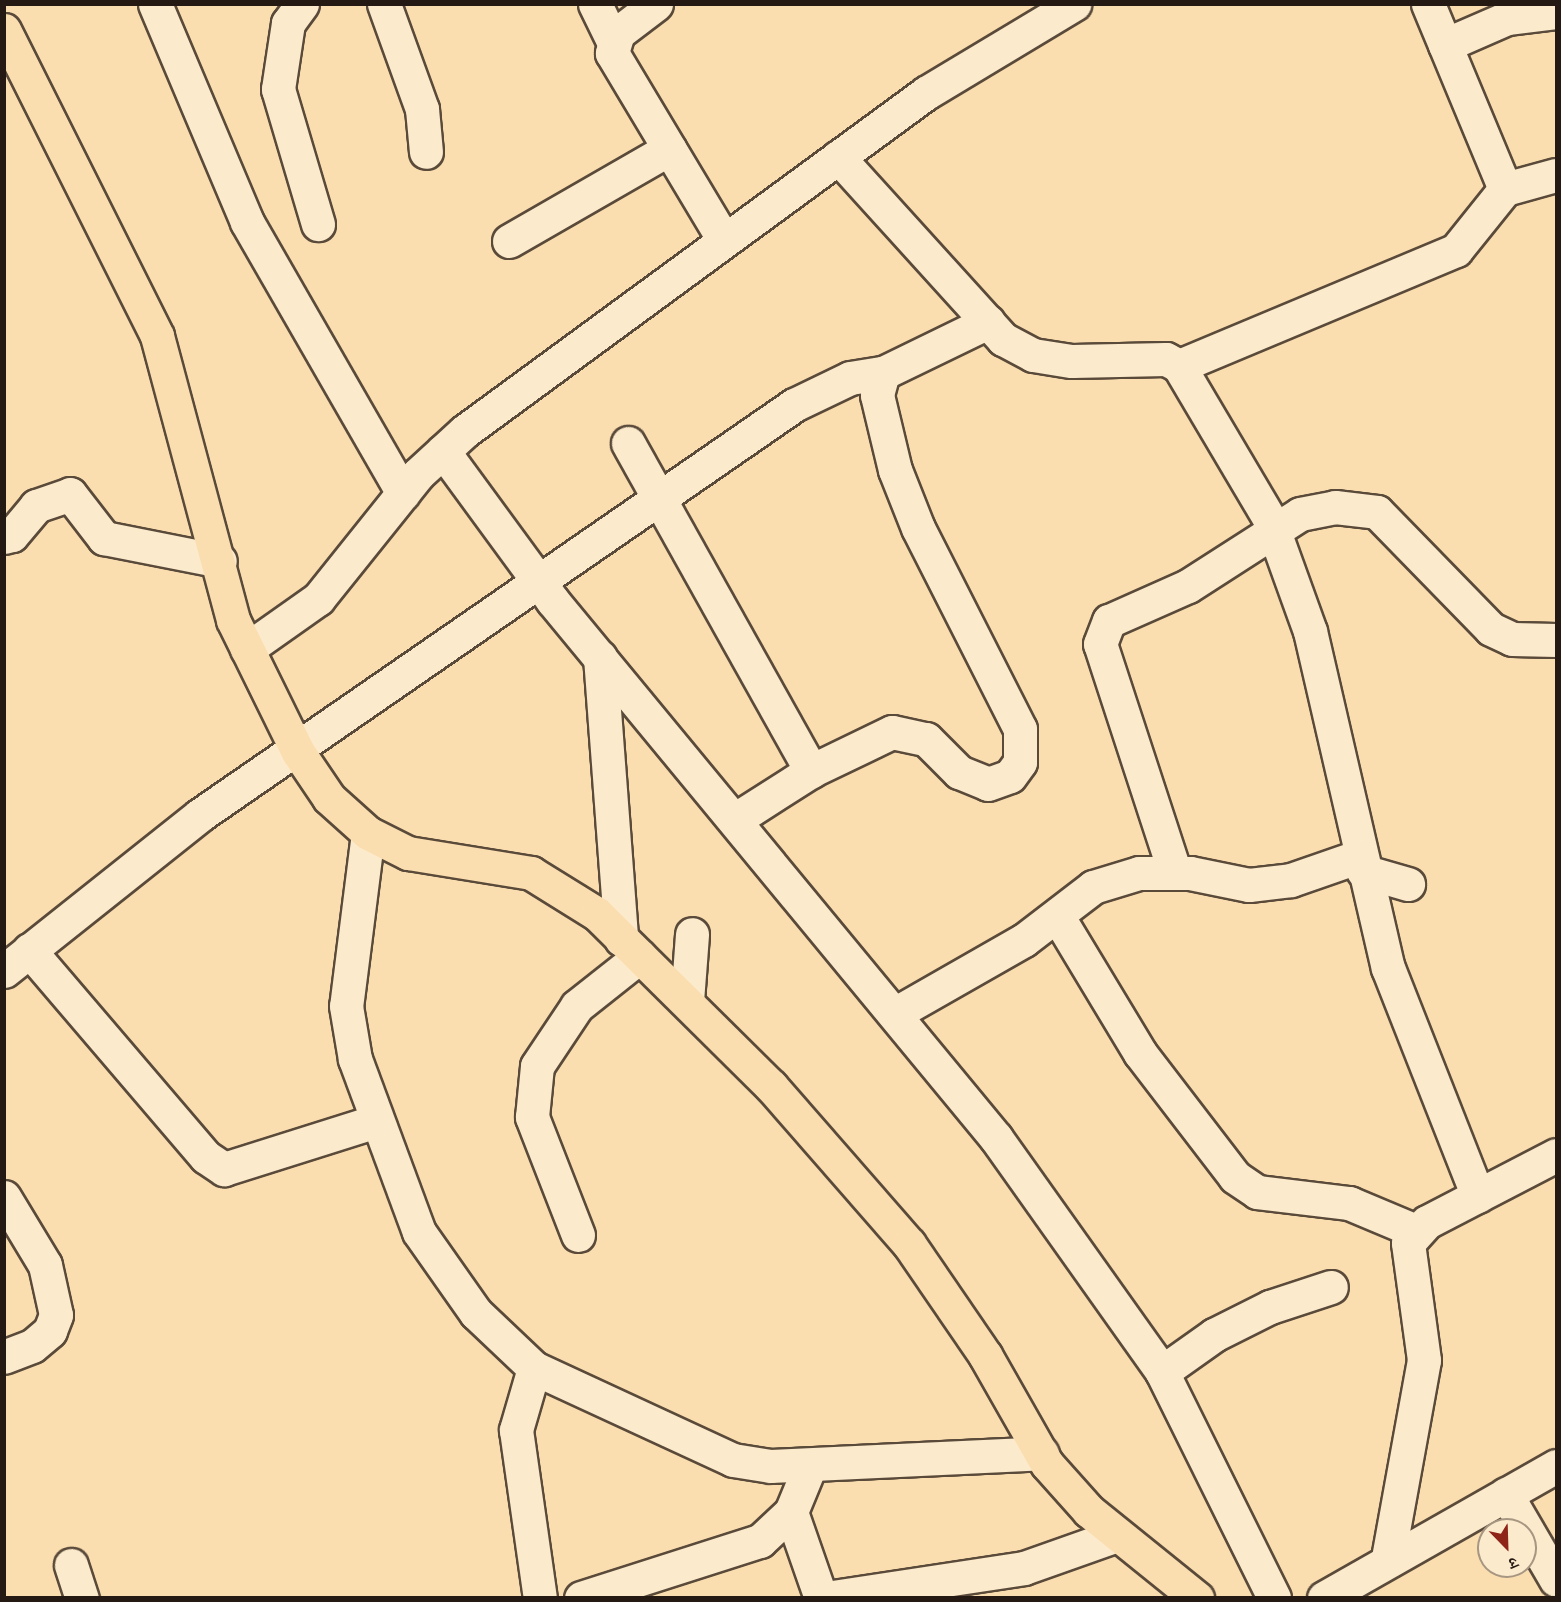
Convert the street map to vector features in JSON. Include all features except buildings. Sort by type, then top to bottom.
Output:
[{"type":"main road","points":[[4,30],[157,336],[220,561],[233,620],[298,752],[329,798],[368,833],[408,853],[531,873],[597,914],[687,1000],[828,1146],[909,1244],[985,1354],[1042,1453],[1089,1511],[1182,1594]]},
{"type":"street","points":[[155,4],[247,222],[403,494]]},
{"type":"street","points":[[302,4],[288,23],[278,89],[318,224]]},
{"type":"street","points":[[384,4],[422,109],[426,152]]},
{"type":"street","points":[[595,4],[613,41],[612,53],[724,240]]},
{"type":"street","points":[[613,41],[656,4]]},
{"type":"street","points":[[247,649],[318,599],[403,494],[443,450],[724,240],[959,70],[1074,4]]},
{"type":"street","points":[[1428,4],[1505,189]]},
{"type":"street","points":[[1444,45],[1507,18],[1557,12]]},
{"type":"street","points":[[509,241],[669,149]]},
{"type":"street","points":[[838,157],[1003,339],[1032,355],[1072,361],[1166,358],[1179,366],[1276,533],[1310,631],[1361,863],[1403,1013],[1478,1196]]},
{"type":"street","points":[[1179,366],[1456,250],[1505,189],[1557,175]]},
{"type":"street","points":[[4,971],[200,815],[298,752],[813,394],[850,378],[883,373],[988,322]]},
{"type":"street","points":[[736,819],[811,771],[860,744],[892,732],[910,733],[926,740],[959,772],[988,784],[1010,776],[1024,745],[906,501],[877,394],[883,373]]},
{"type":"street","points":[[628,442],[811,771]]},
{"type":"street","points":[[443,450],[540,584],[896,1013],[996,1138],[1162,1372],[1274,1598]]},
{"type":"street","points":[[5,537],[12,536],[36,506],[70,494],[104,538],[220,561]]},
{"type":"street","points":[[1175,873],[1100,644],[1101,632],[1109,621],[1188,586],[1276,533],[1300,514],[1335,507],[1377,512],[1491,629],[1512,639],[1557,640]]},
{"type":"street","points":[[578,1235],[532,1118],[537,1066],[577,1006],[631,947],[600,657]]},
{"type":"street","points":[[368,833],[346,1006],[355,1059],[376,1121],[419,1232],[476,1313],[534,1368],[733,1460],[810,1466],[1042,1453]]},
{"type":"street","points":[[896,1013],[1058,917],[1094,887],[1139,873],[1175,873],[1249,885],[1291,880],[1361,863],[1408,884]]},
{"type":"street","points":[[1058,917],[1140,1053],[1235,1177],[1257,1192],[1349,1203],[1416,1231]]},
{"type":"street","points":[[687,1000],[692,934]]},
{"type":"street","points":[[29,951],[206,1157],[224,1169],[376,1121]]},
{"type":"street","points":[[1388,1558],[1424,1360],[1407,1258],[1416,1231],[1557,1155]]},
{"type":"street","points":[[4,1197],[45,1265],[56,1315],[51,1331],[32,1346],[4,1357]]},
{"type":"street","points":[[1162,1372],[1214,1335],[1270,1307],[1331,1287]]},
{"type":"street","points":[[534,1368],[516,1430],[540,1598]]},
{"type":"street","points":[[581,1598],[760,1541],[791,1512],[810,1466]]},
{"type":"street","points":[[1324,1598],[1388,1558],[1557,1466]]},
{"type":"street","points":[[1506,1494],[1557,1580]]},
{"type":"street","points":[[791,1512],[821,1598]]},
{"type":"street","points":[[826,1598],[1014,1570],[1117,1535]]},
{"type":"street","points":[[70,1565],[81,1598]]}]
